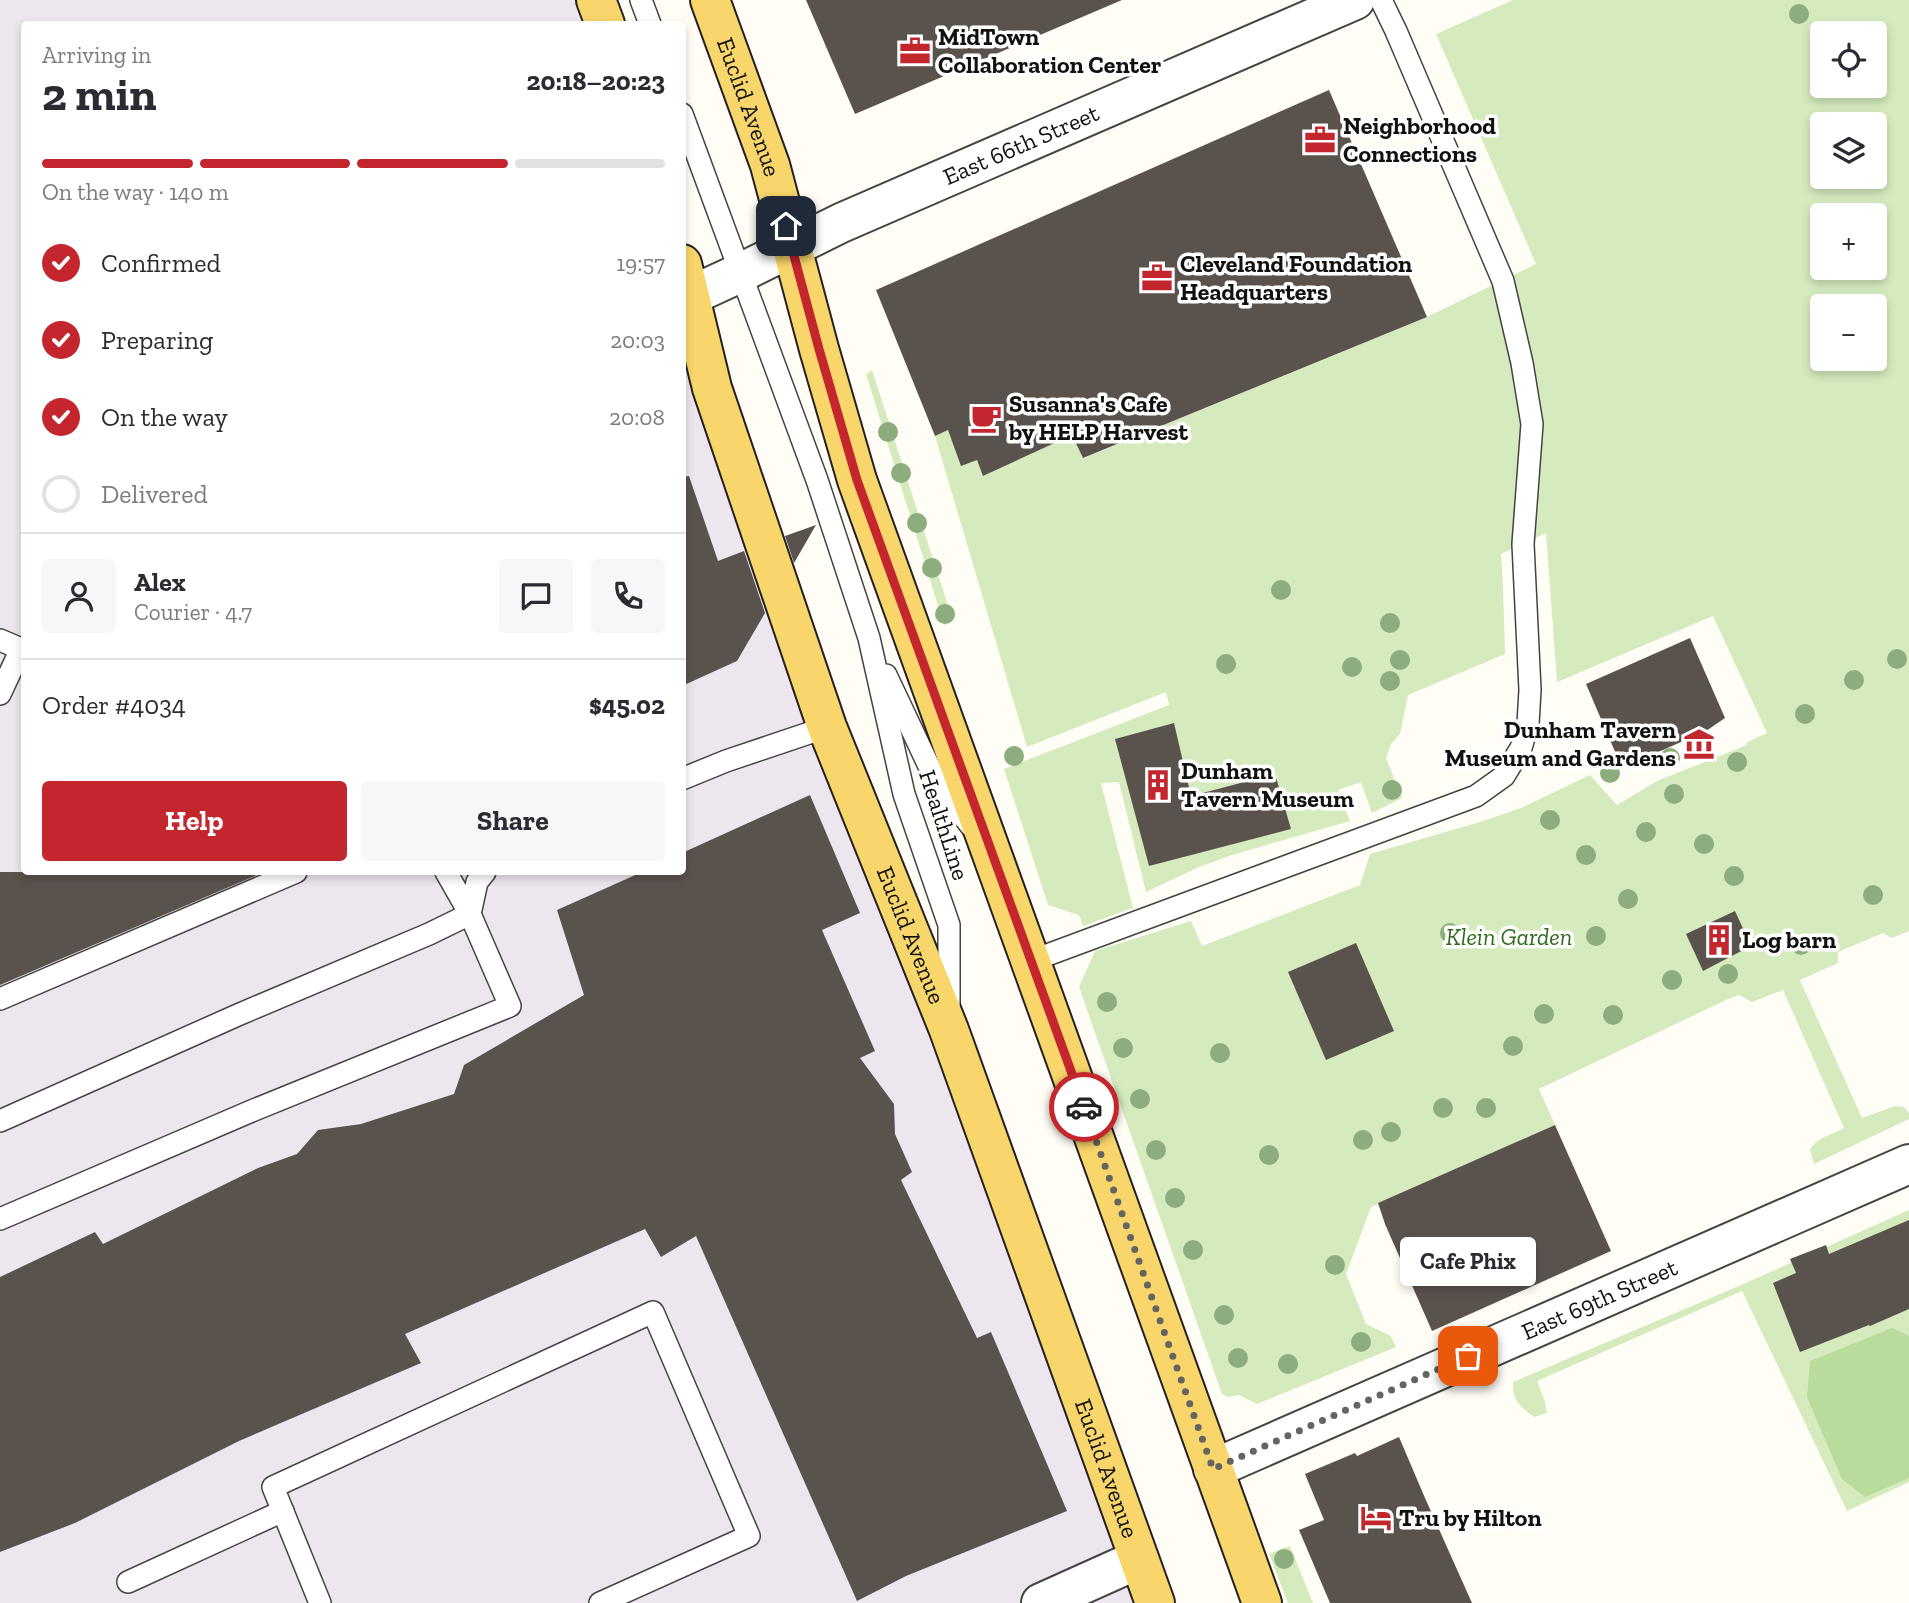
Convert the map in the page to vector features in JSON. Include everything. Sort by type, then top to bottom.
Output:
[{"type":"main road","points":[[596,0],[604,21]]},
{"type":"main road","name":"Euclid Avenue","points":[[710,0],[770,165],[857,480],[1262,1603]]},
{"type":"main road","name":"Euclid Avenue","points":[[686,290],[712,388],[827,727],[949,1030],[1155,1603]]},
{"type":"street","name":"East 66th Street","points":[[686,286],[740,274],[841,223],[1355,0]]},
{"type":"street","name":"East 69th Street","points":[[1213,1469],[1909,1164]]},
{"type":"street","points":[[1041,1603],[1139,1559]]},
{"type":"lane","points":[[641,0],[649,21]]},
{"type":"lane","points":[[1031,961],[1476,796],[1504,776],[1521,748],[1528,724],[1530,690],[1523,544],[1532,424],[1522,363],[1503,281],[1381,0]]},
{"type":"lane","name":"HealthLine","points":[[686,125],[817,480],[869,638],[904,794],[949,925],[949,1030]]},
{"type":"lane","name":"HealthLine","points":[[869,638],[937,783],[993,854]]},
{"type":"lane","points":[[0,640],[21,648]]},
{"type":"lane","points":[[0,694],[21,653]]},
{"type":"lane","points":[[686,777],[827,727]]},
{"type":"lane","points":[[0,999],[289,875]]},
{"type":"lane","points":[[0,1219],[254,1110],[510,1006],[470,914],[448,875]]},
{"type":"lane","points":[[470,914],[477,883],[483,875]]},
{"type":"lane","points":[[0,1121],[470,914]]},
{"type":"lane","points":[[320,1603],[273,1487],[653,1312],[749,1536],[600,1603]]},
{"type":"lane","points":[[128,1582],[283,1511]]},
{"type":"shaded area","points":[[0,0],[596,0],[604,21],[21,21],[21,875],[686,875],[686,273],[1155,1603],[0,1603]]},
{"type":"green space","name":"Klein Garden","points":[[1513,0],[1909,0],[1909,931],[1892,938],[1883,933],[1838,952],[1838,963],[1800,980],[1862,1118],[1895,1106],[1904,1107],[1909,1113],[1909,1119],[1814,1164],[1810,1150],[1813,1146],[1844,1128],[1783,990],[1752,1002],[1739,995],[1726,1000],[1539,1089],[1555,1125],[1371,1207],[1346,1274],[1366,1324],[1391,1336],[1396,1347],[1257,1404],[1239,1395],[1228,1397],[1222,1394],[1079,987],[1095,951],[1191,921],[1202,946],[1360,885],[1370,854],[1521,808],[1590,775],[1617,805],[1657,781],[1747,745],[1747,742],[1767,733],[1713,616],[1557,682],[1546,533],[1501,554],[1505,654],[1408,695],[1400,734],[1391,744],[1386,758],[1402,798],[1372,813],[1361,782],[1338,790],[1350,821],[1232,855],[1146,892],[1119,782],[1101,783],[1133,908],[1083,926],[1079,915],[1048,905],[1004,769],[1169,705],[1166,692],[1027,747],[935,436],[948,430],[977,460],[984,476],[1072,435],[1084,458],[1427,317],[1536,264],[1436,34]],"holes":[[[1173,724],[1191,796],[1275,774],[1289,829],[1149,866]]]},
{"type":"green space","points":[[872,370],[953,621],[944,625],[866,374]]},
{"type":"green space","points":[[1909,1210],[1909,1482],[1847,1511],[1742,1291],[1537,1381],[1547,1413],[1534,1417],[1516,1399],[1513,1382]]},
{"type":"green space","points":[[1892,1328],[1909,1336],[1909,1478],[1865,1497],[1842,1479],[1807,1397],[1810,1361]]},
{"type":"green space","points":[[1290,1546],[1313,1603],[1288,1603],[1269,1554]]},
{"type":"building","name":"MidTown Collaboration Center","points":[[806,0],[1122,0],[855,114]]},
{"type":"building","name":"Cleveland Foundation Headquarters","points":[[1329,90],[1427,317],[1083,458],[1072,435],[983,476],[977,460],[961,466],[948,430],[935,436],[876,290]]},
{"type":"building","points":[[686,476],[689,476],[718,561],[744,551],[765,613],[737,661],[686,684]]},
{"type":"building","points":[[816,525],[794,563],[785,536]]},
{"type":"building","points":[[1690,638],[1725,718],[1706,731],[1622,768],[1586,684]]},
{"type":"building","name":"Dunham Tavern Museum","points":[[1174,723],[1191,796],[1275,774],[1291,829],[1149,866],[1115,739]]},
{"type":"building","points":[[810,795],[860,913],[822,930],[875,1051],[860,1058],[894,1104],[895,1134],[912,1172],[901,1180],[977,1338],[991,1332],[1067,1511],[906,1576],[857,1601],[696,1236],[661,1257],[645,1229],[405,1334],[421,1363],[239,1441],[75,1523],[0,1552],[0,1277],[95,1232],[103,1244],[258,1168],[297,1154],[318,1130],[361,1124],[454,1094],[464,1065],[584,995],[557,910],[635,875],[686,875],[686,851]]},
{"type":"building","points":[[0,872],[21,872],[21,875],[257,875],[0,985]]},
{"type":"building","name":"Log barn","points":[[1735,911],[1751,946],[1703,971],[1686,934]]},
{"type":"building","points":[[1356,943],[1394,1031],[1326,1060],[1288,972]]},
{"type":"building","points":[[1555,1125],[1611,1251],[1432,1331],[1378,1203]]},
{"type":"building","points":[[1909,1220],[1909,1309],[1800,1352],[1773,1283],[1796,1273],[1790,1259],[1826,1245],[1829,1254]]},
{"type":"building","name":"Tru by Hilton","points":[[1399,1437],[1472,1603],[1330,1603],[1299,1530],[1324,1520],[1305,1474],[1355,1453],[1357,1456]]},
{"type":"way so far","points":[[1084,1107],[1213,1469],[1468,1356]]},
{"type":"place","name":"MidTown Collaboration Center","points":[[915,51]]},
{"type":"place","name":"Neighborhood Connections","points":[[1320,140]]},
{"type":"place","name":"Cleveland Foundation Headquarters","points":[[1157,278]]},
{"type":"place","name":"Susanna's Cafe by HELP Harvest","points":[[986,418]]},
{"type":"place","name":"Dunham Tavern Museum and Gardens","points":[[1699,744]]},
{"type":"place","name":"Dunham Tavern Museum","points":[[1158,785]]},
{"type":"place","name":"Log barn","points":[[1719,940]]},
{"type":"place","name":"Cafe Phix","points":[[1468,1356]]},
{"type":"place","name":"Tru by Hilton","points":[[1376,1518]]},
{"type":"route","points":[[786,226],[857,480],[1084,1107]]}]
